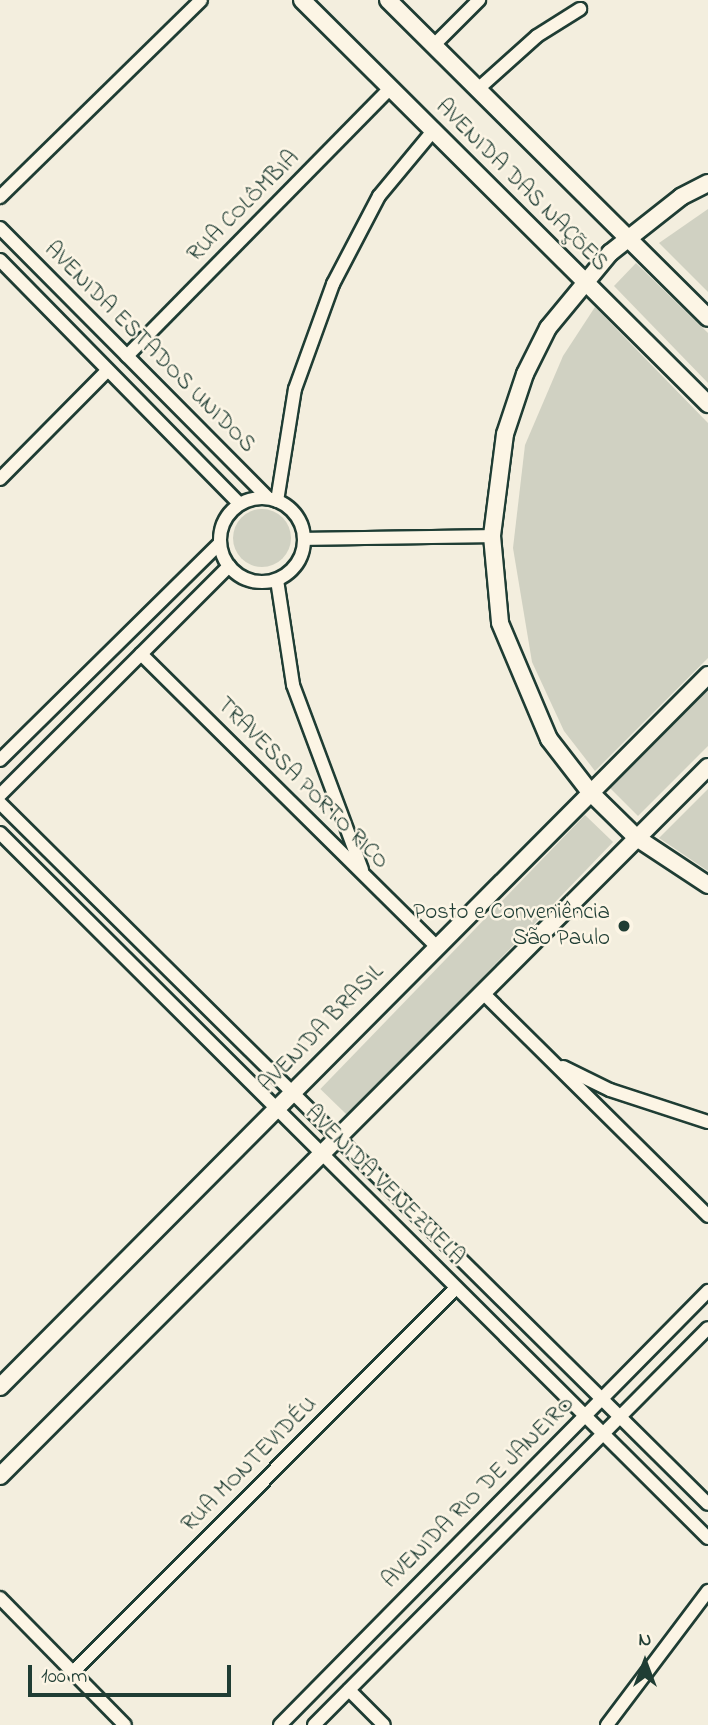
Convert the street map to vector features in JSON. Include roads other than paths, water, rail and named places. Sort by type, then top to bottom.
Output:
[{"type":"main road","name":"AVENIDA DAS NAÇÕES","points":[[302,0],[708,404]]},
{"type":"main road","name":"AVENIDA DAS NAÇÕES","points":[[388,0],[708,318]]},
{"type":"main road","points":[[708,183],[681,197],[628,238],[585,279],[548,328],[524,373],[505,434],[492,537],[500,623],[522,682],[549,739],[590,792],[637,838],[708,885]]},
{"type":"main road","name":"AVENIDA BRASIL","points":[[0,1387],[292,1094],[435,945],[708,675]]},
{"type":"main road","points":[[0,1476],[708,768]]},
{"type":"street","points":[[0,197],[201,0]]},
{"type":"street","points":[[434,45],[479,0]]},
{"type":"street","points":[[478,89],[537,36],[580,9]]},
{"type":"street","name":"RUA COLÔMBIA","points":[[127,356],[390,88]]},
{"type":"street","points":[[272,500],[295,389],[333,284],[379,196],[433,131]]},
{"type":"street","name":"AVENIDA ESTADOS UNIDOS","points":[[0,228],[272,500]]},
{"type":"street","name":"AVENIDA ESTADOS UNIDOS","points":[[0,260],[240,504]]},
{"type":"street","points":[[0,479],[108,370]]},
{"type":"street","points":[[272,500],[294,513],[304,539],[297,563],[277,580],[253,581],[229,566],[220,544],[224,521],[240,504],[272,500]]},
{"type":"street","points":[[304,539],[492,537]]},
{"type":"street","points":[[0,760],[220,544]]},
{"type":"street","points":[[0,795],[229,566]]},
{"type":"street","points":[[277,580],[293,685],[365,876]]},
{"type":"street","name":"TRAVESSA PORTO RICO","points":[[141,654],[435,945]]},
{"type":"street","name":"AVENIDA VENEZUELA","points":[[0,803],[708,1504]]},
{"type":"street","name":"AVENIDA VENEZUELA","points":[[0,833],[708,1538]]},
{"type":"street","points":[[482,993],[708,1216]]},
{"type":"street","points":[[553,1063],[610,1090],[708,1122]]},
{"type":"street","name":"RUA MONTEVIDÉU","points":[[73,1672],[456,1288]]},
{"type":"street","name":"AVENIDA RIO DE JANEIRO","points":[[280,1725],[708,1291]]},
{"type":"street","name":"AVENIDA RIO DE JANEIRO","points":[[314,1725],[708,1328]]},
{"type":"street","points":[[607,1725],[708,1591]]},
{"type":"street","points":[[0,1598],[125,1725]]},
{"type":"street","points":[[349,1690],[384,1725]]},
{"type":"place","name":"Posto e Conveniência São Paulo","points":[[624,926]]}]
